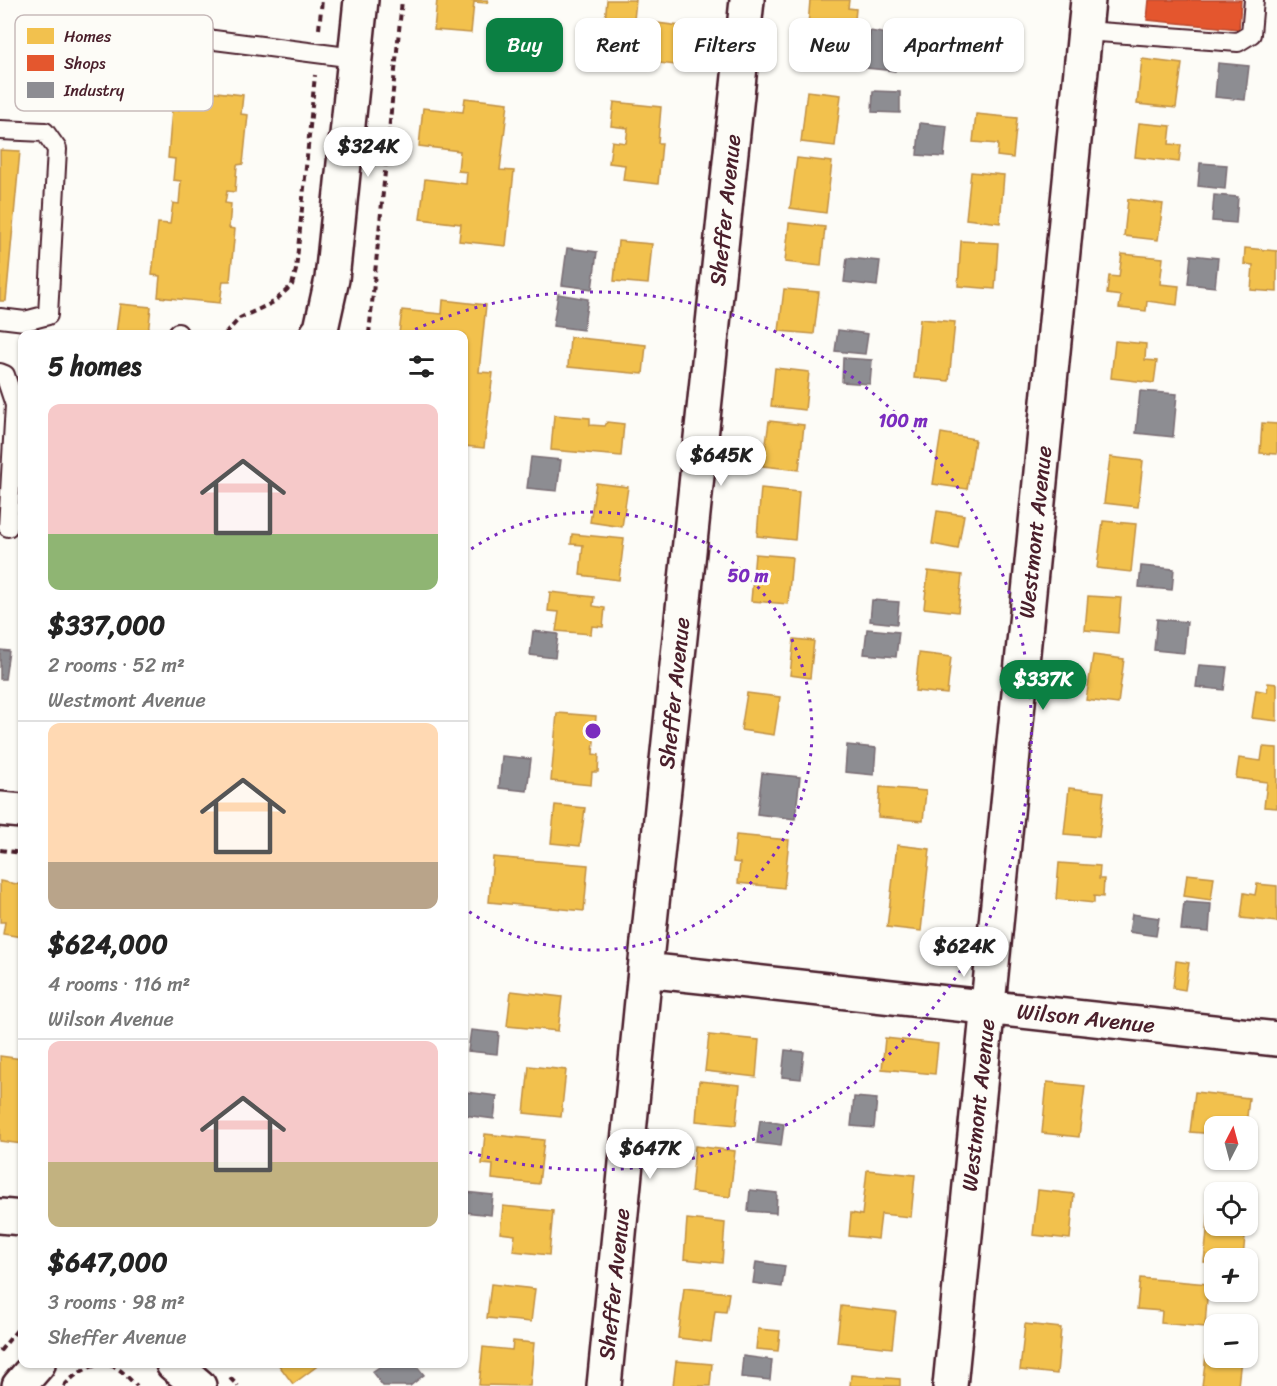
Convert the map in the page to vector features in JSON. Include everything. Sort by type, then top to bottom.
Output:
[{"type":"street","points":[[320,330],[332,279],[361,0]]},
{"type":"street","name":"Sheffer Avenue","points":[[604,1386],[645,970],[747,0]]},
{"type":"street","name":"Westmont Avenue","points":[[950,1386],[1087,16]]},
{"type":"street","points":[[0,809],[18,811]]},
{"type":"street","name":"Wilson Avenue","points":[[645,970],[1277,1039]]},
{"type":"street","points":[[0,1216],[18,1218]]},
{"type":"street","points":[[19,1386],[35,1368]]},
{"type":"street","points":[[178,1368],[199,1386]]},
{"type":"lane","points":[[1087,16],[1238,42],[1251,34],[1254,0]]},
{"type":"lane","points":[[213,40],[355,58]]},
{"type":"lane","points":[[0,130],[45,132],[57,149],[48,315],[25,321],[0,318]]},
{"type":"lane","points":[[0,373],[5,375],[15,405],[8,527]]},
{"type":"path","points":[[229,330],[240,318],[274,302],[292,285],[296,270],[322,0]]},
{"type":"path","points":[[369,330],[402,0]]},
{"type":"path","points":[[0,850],[18,852]]},
{"type":"path","points":[[0,1351],[18,1329]]},
{"type":"path","points":[[64,1386],[88,1368]]},
{"type":"path","points":[[115,1368],[137,1386]]},
{"type":"building: Homes","points":[[437,0],[488,0],[487,3],[474,2],[471,33],[434,30]]},
{"type":"building: Homes","points":[[607,0],[636,0],[634,18],[605,18]]},
{"type":"building: Homes","points":[[810,0],[849,0],[848,8],[856,9],[855,18],[809,18]]},
{"type":"building: Homes","points":[[661,24],[673,25],[673,65],[661,63]]},
{"type":"building: Homes","points":[[1142,59],[1182,64],[1176,108],[1137,104]]},
{"type":"building: Homes","points":[[807,91],[841,95],[835,146],[801,142]]},
{"type":"building: Homes","points":[[213,92],[243,95],[241,114],[248,115],[243,164],[237,165],[235,192],[227,191],[225,203],[231,204],[229,228],[235,229],[230,281],[223,281],[220,303],[158,297],[160,276],[152,275],[158,223],[170,224],[173,203],[179,204],[181,181],[173,180],[175,159],[168,158],[172,111],[213,111]]},
{"type":"building: Homes","points":[[465,98],[508,103],[500,170],[514,171],[506,246],[459,241],[461,224],[420,219],[425,179],[466,184],[467,172],[458,171],[460,151],[419,146],[423,108],[463,112]]},
{"type":"building: Homes","points":[[614,102],[661,107],[658,143],[662,143],[658,184],[623,180],[625,165],[609,163],[612,141],[626,143],[628,128],[611,126]]},
{"type":"building: Homes","points":[[976,114],[1017,118],[1013,158],[997,156],[998,144],[973,142]]},
{"type":"building: Homes","points":[[1139,123],[1171,126],[1169,144],[1181,145],[1179,162],[1135,157]]},
{"type":"building: Homes","points":[[0,150],[20,151],[6,301],[0,301]]},
{"type":"building: Homes","points":[[797,158],[832,162],[826,213],[790,208]]},
{"type":"building: Homes","points":[[971,172],[1004,175],[1000,223],[966,219]]},
{"type":"building: Homes","points":[[1128,199],[1163,204],[1158,240],[1124,236]]},
{"type":"building: Homes","points":[[789,223],[825,227],[821,266],[785,262]]},
{"type":"building: Homes","points":[[618,241],[652,244],[648,284],[614,281]]},
{"type":"building: Homes","points":[[961,241],[998,243],[995,289],[958,286]]},
{"type":"building: Homes","points":[[1245,248],[1277,251],[1277,292],[1251,290],[1253,265],[1244,264]]},
{"type":"building: Homes","points":[[1122,254],[1163,258],[1160,284],[1179,286],[1177,305],[1147,301],[1146,311],[1119,308],[1121,296],[1107,294],[1109,276],[1119,277]]},
{"type":"building: Homes","points":[[784,289],[819,292],[814,334],[779,331]]},
{"type":"building: Homes","points":[[443,300],[486,305],[479,372],[493,373],[484,448],[468,446],[468,330],[400,330],[402,310],[442,314]]},
{"type":"building: Homes","points":[[120,304],[151,307],[148,330],[117,330]]},
{"type":"building: Homes","points":[[920,319],[955,322],[949,381],[914,378]]},
{"type":"building: Homes","points":[[570,337],[646,345],[643,374],[568,367]]},
{"type":"building: Homes","points":[[1115,341],[1146,344],[1145,360],[1157,361],[1154,383],[1111,378]]},
{"type":"building: Homes","points":[[775,368],[809,372],[805,410],[771,406]]},
{"type":"building: Homes","points":[[554,415],[590,418],[590,425],[605,426],[607,422],[624,424],[621,456],[551,450]]},
{"type":"building: Homes","points":[[769,421],[804,425],[799,470],[763,466]]},
{"type":"building: Homes","points":[[1262,423],[1277,424],[1277,454],[1260,453]]},
{"type":"building: Homes","points":[[941,433],[975,439],[967,489],[933,484]]},
{"type":"building: Homes","points":[[1110,457],[1143,461],[1138,507],[1104,503]]},
{"type":"building: Homes","points":[[596,483],[628,487],[622,527],[590,522]]},
{"type":"building: Homes","points":[[761,488],[799,492],[795,540],[757,536]]},
{"type":"building: Homes","points":[[937,511],[964,515],[958,549],[932,544]]},
{"type":"building: Homes","points":[[1103,521],[1136,524],[1131,572],[1097,568]]},
{"type":"building: Homes","points":[[572,534],[624,539],[619,580],[580,575],[583,545],[571,544]]},
{"type":"building: Homes","points":[[755,554],[792,557],[788,604],[751,601]]},
{"type":"building: Homes","points":[[928,571],[962,575],[958,612],[924,608]]},
{"type":"building: Homes","points":[[550,592],[594,597],[593,606],[605,608],[603,627],[592,626],[591,634],[556,631],[559,612],[548,611]]},
{"type":"building: Homes","points":[[1088,596],[1121,598],[1118,633],[1085,630]]},
{"type":"building: Homes","points":[[794,639],[814,641],[810,678],[790,675]]},
{"type":"building: Homes","points":[[919,653],[951,657],[947,694],[915,691]]},
{"type":"building: Homes","points":[[1093,655],[1124,659],[1118,704],[1086,700]]},
{"type":"building: Homes","points":[[1268,683],[1277,684],[1277,721],[1252,718],[1256,690],[1267,692]]},
{"type":"building: Homes","points":[[747,693],[780,697],[774,735],[741,730]]},
{"type":"building: Homes","points":[[557,713],[596,716],[593,754],[599,755],[598,772],[592,772],[591,785],[551,781]]},
{"type":"building: Homes","points":[[1263,747],[1277,748],[1277,808],[1264,807],[1267,782],[1236,778],[1239,758],[1261,761]]},
{"type":"building: Homes","points":[[880,787],[926,791],[923,821],[878,817]]},
{"type":"building: Homes","points":[[1069,788],[1104,792],[1099,837],[1064,834]]},
{"type":"building: Homes","points":[[555,805],[585,808],[580,846],[551,843]]},
{"type":"building: Homes","points":[[736,835],[789,840],[784,888],[738,883],[740,863],[733,862]]},
{"type":"building: Homes","points":[[897,845],[930,849],[921,931],[887,927]]},
{"type":"building: Homes","points":[[493,857],[588,865],[584,911],[489,902]]},
{"type":"building: Homes","points":[[1059,863],[1100,866],[1099,879],[1104,879],[1103,897],[1094,896],[1094,903],[1056,899]]},
{"type":"building: Homes","points":[[1187,874],[1214,877],[1211,900],[1184,896]]},
{"type":"building: Homes","points":[[0,881],[18,884],[18,936],[3,934],[5,922],[0,922]]},
{"type":"building: Homes","points":[[1257,884],[1277,886],[1277,922],[1241,918],[1244,893],[1255,895]]},
{"type":"building: Homes","points":[[1176,961],[1189,963],[1185,990],[1173,988]]},
{"type":"building: Homes","points":[[511,991],[562,997],[558,1031],[507,1026]]},
{"type":"building: Homes","points":[[709,1035],[759,1040],[756,1077],[705,1071]]},
{"type":"building: Homes","points":[[885,1038],[938,1044],[935,1074],[882,1069]]},
{"type":"building: Homes","points":[[0,1056],[18,1058],[18,1143],[0,1141]]},
{"type":"building: Homes","points":[[529,1066],[566,1070],[561,1117],[524,1113]]},
{"type":"building: Homes","points":[[699,1081],[740,1085],[736,1125],[696,1121]]},
{"type":"building: Homes","points":[[1047,1082],[1085,1086],[1079,1137],[1042,1133]]},
{"type":"building: Homes","points":[[1195,1092],[1249,1098],[1247,1116],[1204,1116],[1204,1133],[1190,1132]]},
{"type":"building: Homes","points":[[485,1134],[544,1140],[539,1184],[492,1179],[493,1165],[482,1164]]},
{"type":"building: Homes","points":[[695,1146],[735,1151],[730,1197],[691,1192]]},
{"type":"building: Homes","points":[[867,1170],[915,1175],[911,1217],[881,1214],[878,1239],[849,1236],[851,1213],[862,1215]]},
{"type":"building: Homes","points":[[1038,1190],[1074,1194],[1070,1239],[1033,1235]]},
{"type":"building: Homes","points":[[503,1206],[553,1211],[549,1255],[513,1251],[515,1235],[500,1233]]},
{"type":"building: Homes","points":[[687,1219],[725,1223],[722,1263],[684,1259]]},
{"type":"building: Homes","points":[[1206,1236],[1245,1236],[1244,1248],[1205,1248]]},
{"type":"building: Homes","points":[[1140,1278],[1204,1284],[1204,1302],[1207,1302],[1204,1327],[1161,1323],[1162,1311],[1137,1309]]},
{"type":"building: Homes","points":[[491,1284],[535,1289],[531,1322],[487,1318]]},
{"type":"building: Homes","points":[[684,1288],[729,1293],[726,1312],[715,1311],[711,1342],[678,1338]]},
{"type":"building: Homes","points":[[841,1306],[896,1312],[892,1348],[837,1342]]},
{"type":"building: Homes","points":[[1025,1324],[1061,1328],[1057,1374],[1020,1370]]},
{"type":"building: Homes","points":[[758,1329],[780,1331],[778,1351],[756,1349]]},
{"type":"building: Homes","points":[[513,1341],[534,1343],[530,1386],[479,1385],[483,1347],[512,1350]]},
{"type":"building: Homes","points":[[676,1361],[712,1364],[710,1386],[673,1386]]},
{"type":"building: Homes","points":[[281,1368],[315,1368],[293,1384]]},
{"type":"building: Homes","points":[[1204,1368],[1240,1368],[1238,1386],[1202,1386]]},
{"type":"building: Homes","points":[[851,1375],[900,1379],[900,1386],[850,1386]]},
{"type":"building: Shops","points":[[1149,0],[1241,0],[1239,29],[1147,20]]},
{"type":"building: Industry","points":[[871,31],[883,33],[883,70],[871,69]]},
{"type":"building: Industry","points":[[1218,63],[1249,66],[1245,100],[1215,97]]},
{"type":"building: Industry","points":[[873,91],[900,92],[900,113],[872,112]]},
{"type":"building: Industry","points":[[920,123],[947,126],[944,157],[917,155]]},
{"type":"building: Industry","points":[[1200,163],[1227,165],[1225,189],[1198,186]]},
{"type":"building: Industry","points":[[1214,195],[1238,197],[1236,223],[1212,221]]},
{"type":"building: Industry","points":[[567,248],[597,252],[592,289],[562,285]]},
{"type":"building: Industry","points":[[1191,255],[1218,258],[1215,287],[1188,284]]},
{"type":"building: Industry","points":[[847,258],[880,261],[877,286],[844,282]]},
{"type":"building: Industry","points":[[558,294],[588,299],[583,330],[553,326]]},
{"type":"building: Industry","points":[[838,330],[868,334],[865,354],[835,351]]},
{"type":"building: Industry","points":[[843,358],[872,360],[870,384],[842,382]]},
{"type":"building: Industry","points":[[1140,391],[1177,394],[1173,437],[1136,433]]},
{"type":"building: Industry","points":[[531,457],[561,460],[557,491],[527,488]]},
{"type":"building: Industry","points":[[1141,566],[1174,569],[1172,590],[1139,587]]},
{"type":"building: Industry","points":[[872,600],[899,602],[897,624],[870,621]]},
{"type":"building: Industry","points":[[1157,619],[1187,622],[1184,653],[1154,650]]},
{"type":"building: Industry","points":[[867,629],[899,632],[896,657],[864,654]]},
{"type":"building: Industry","points":[[533,631],[558,634],[555,658],[530,655]]},
{"type":"building: Industry","points":[[0,650],[9,651],[5,679],[0,679]]},
{"type":"building: Industry","points":[[1199,665],[1227,667],[1224,690],[1196,687]]},
{"type":"building: Industry","points":[[847,745],[876,748],[874,775],[845,772]]},
{"type":"building: Industry","points":[[502,756],[531,759],[527,791],[499,788]]},
{"type":"building: Industry","points":[[762,773],[800,777],[795,819],[757,814]]},
{"type":"building: Industry","points":[[1184,902],[1211,904],[1209,932],[1181,930]]},
{"type":"building: Industry","points":[[1132,914],[1159,918],[1156,936],[1129,932]]},
{"type":"building: Industry","points":[[471,1030],[499,1033],[497,1054],[468,1051]]},
{"type":"building: Industry","points":[[785,1050],[804,1052],[801,1079],[782,1077]]},
{"type":"building: Industry","points":[[468,1092],[497,1096],[494,1119],[468,1116]]},
{"type":"building: Industry","points":[[854,1097],[877,1099],[874,1128],[851,1126]]},
{"type":"building: Industry","points":[[760,1120],[784,1124],[781,1146],[757,1143]]},
{"type":"building: Industry","points":[[750,1190],[777,1193],[776,1213],[748,1211]]},
{"type":"building: Industry","points":[[468,1192],[493,1195],[491,1215],[468,1212]]},
{"type":"building: Industry","points":[[756,1262],[785,1266],[782,1287],[753,1283]]},
{"type":"building: Industry","points":[[743,1356],[772,1360],[770,1380],[741,1377]]},
{"type":"building: Industry","points":[[378,1368],[418,1368],[424,1375],[410,1386],[383,1386],[372,1372]]}]
